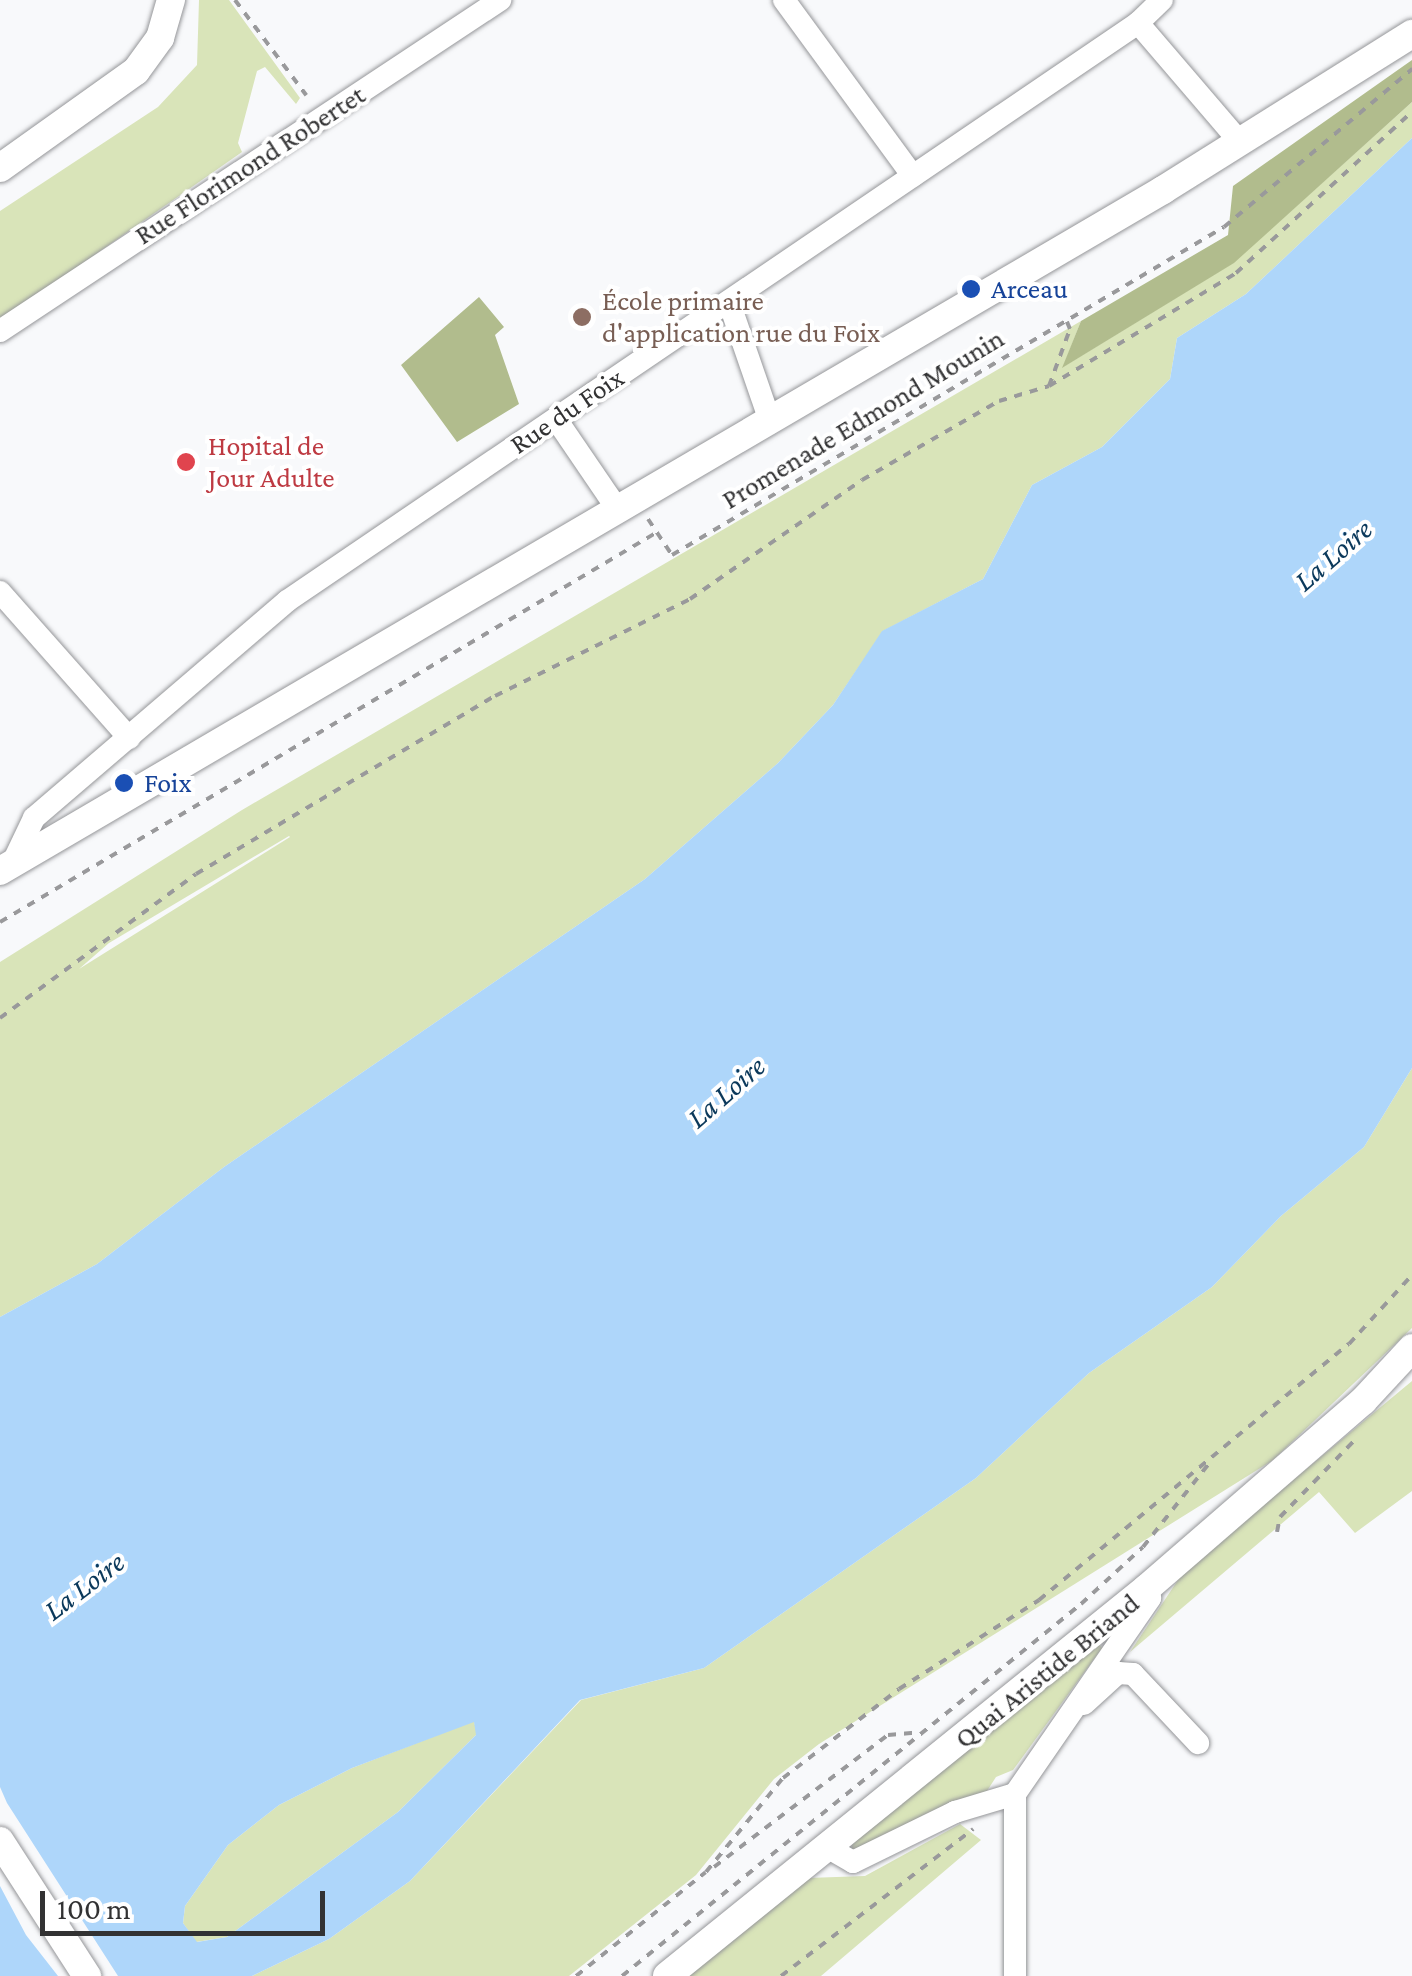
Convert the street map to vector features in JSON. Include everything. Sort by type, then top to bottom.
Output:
[{"type":"main road","points":[[0,168],[136,71],[160,38],[171,0]]},
{"type":"main road","points":[[6,868],[632,510],[770,420],[1242,143],[1412,34]]},
{"type":"main road","name":"Quai Aristide Briand","points":[[667,1976],[1147,1588],[1363,1401],[1412,1348]]},
{"type":"main road","points":[[0,1841],[87,1976]]},
{"type":"street","name":"Rue Florimond Robertet","points":[[0,331],[500,0]]},
{"type":"street","points":[[784,0],[914,176]]},
{"type":"street","name":"Rue du Foix","points":[[6,868],[34,818],[287,601],[1138,23],[1162,0]]},
{"type":"street","points":[[1138,23],[1242,143]]},
{"type":"street","points":[[729,302],[744,362],[770,420]]},
{"type":"street","points":[[556,419],[632,510]]},
{"type":"street","points":[[5,608],[129,738]]},
{"type":"street","points":[[1016,1976],[1015,1794],[1071,1704],[1150,1598],[1147,1588]]},
{"type":"street","points":[[1071,1704],[1084,1705],[1118,1672],[1134,1674],[1198,1743]]},
{"type":"street","points":[[828,1847],[853,1862],[955,1812],[1015,1794]]},
{"type":"path","points":[[235,0],[306,95]]},
{"type":"path","name":"Promenade Edmond Mounin","points":[[658,532],[672,555],[1224,226],[1412,70]]},
{"type":"path","points":[[0,1018],[196,874],[495,696],[690,599],[896,460],[1000,402],[1048,386],[1236,273],[1412,112]]},
{"type":"path","points":[[1048,386],[1070,329],[1067,322]]},
{"type":"path","points":[[0,922],[658,532],[632,510]]},
{"type":"path","points":[[706,1872],[783,1778],[899,1689],[1040,1600],[1348,1344],[1412,1275]]},
{"type":"path","points":[[1277,1532],[1280,1518],[1356,1438]]},
{"type":"path","points":[[622,1976],[1142,1547],[1212,1460]]},
{"type":"path","points":[[576,1976],[888,1735],[922,1732]]},
{"type":"path","points":[[781,1976],[977,1826]]},
{"type":"green space","points":[[199,0],[229,0],[300,98],[296,104],[265,67],[257,71],[238,143],[242,152],[0,321],[0,211],[158,107],[197,65]]},
{"type":"green space","points":[[1412,60],[1412,102],[1234,263],[1062,368],[1081,321],[1228,235],[1233,186]]},
{"type":"green space","points":[[1412,102],[1412,138],[1246,294],[1177,338],[1170,379],[1102,447],[1032,485],[983,579],[883,631],[833,705],[778,763],[645,879],[224,1167],[97,1264],[0,1317],[0,962],[242,810],[1081,321],[1063,367],[1233,263]],"holes":[[[290,837],[79,969],[109,943]]]},
{"type":"green space","points":[[479,297],[504,327],[495,335],[519,404],[457,442],[401,365]]},
{"type":"green space","points":[[1412,1068],[1412,1328],[1273,1460],[819,1744],[774,1779],[696,1875],[569,1976],[252,1976],[329,1939],[410,1881],[581,1700],[704,1668],[976,1478],[1089,1373],[1212,1287],[1281,1216],[1364,1147]]},
{"type":"green space","points":[[1412,1381],[1412,1491],[1355,1533],[1319,1492],[1130,1652],[1184,1571]]},
{"type":"green space","points":[[1097,1642],[1102,1648],[1013,1770],[996,1777],[987,1791],[852,1850],[852,1839]]},
{"type":"green space","points":[[474,1721],[477,1734],[398,1812],[227,1937],[196,1942],[183,1923],[185,1906],[228,1845],[279,1805],[352,1768]]},
{"type":"green space","points":[[960,1824],[981,1840],[821,1976],[687,1976],[808,1878],[865,1876]]},
{"type":"water","name":"La Loire","points":[[1412,138],[1412,1068],[1364,1147],[1281,1216],[1212,1287],[1089,1373],[976,1478],[704,1668],[580,1700],[410,1881],[329,1939],[252,1976],[0,1976],[0,1317],[97,1264],[224,1167],[645,879],[778,763],[833,705],[882,631],[983,579],[1032,485],[1102,447],[1170,379],[1177,338],[1246,294]],"holes":[[[474,1722],[476,1735],[398,1812],[227,1937],[197,1942],[183,1923],[185,1906],[228,1845],[279,1805],[352,1768]]]},
{"type":"pier","points":[[0,1787],[118,1976],[58,1976],[26,1935],[0,1886]]},
{"type":"place","name":"Arceau","points":[[971,289]]},
{"type":"place","name":"École primaire d'application rue du Foix","points":[[582,317]]},
{"type":"place","name":"Hopital de Jour Adulte","points":[[186,462]]},
{"type":"place","name":"Foix","points":[[124,783]]}]
